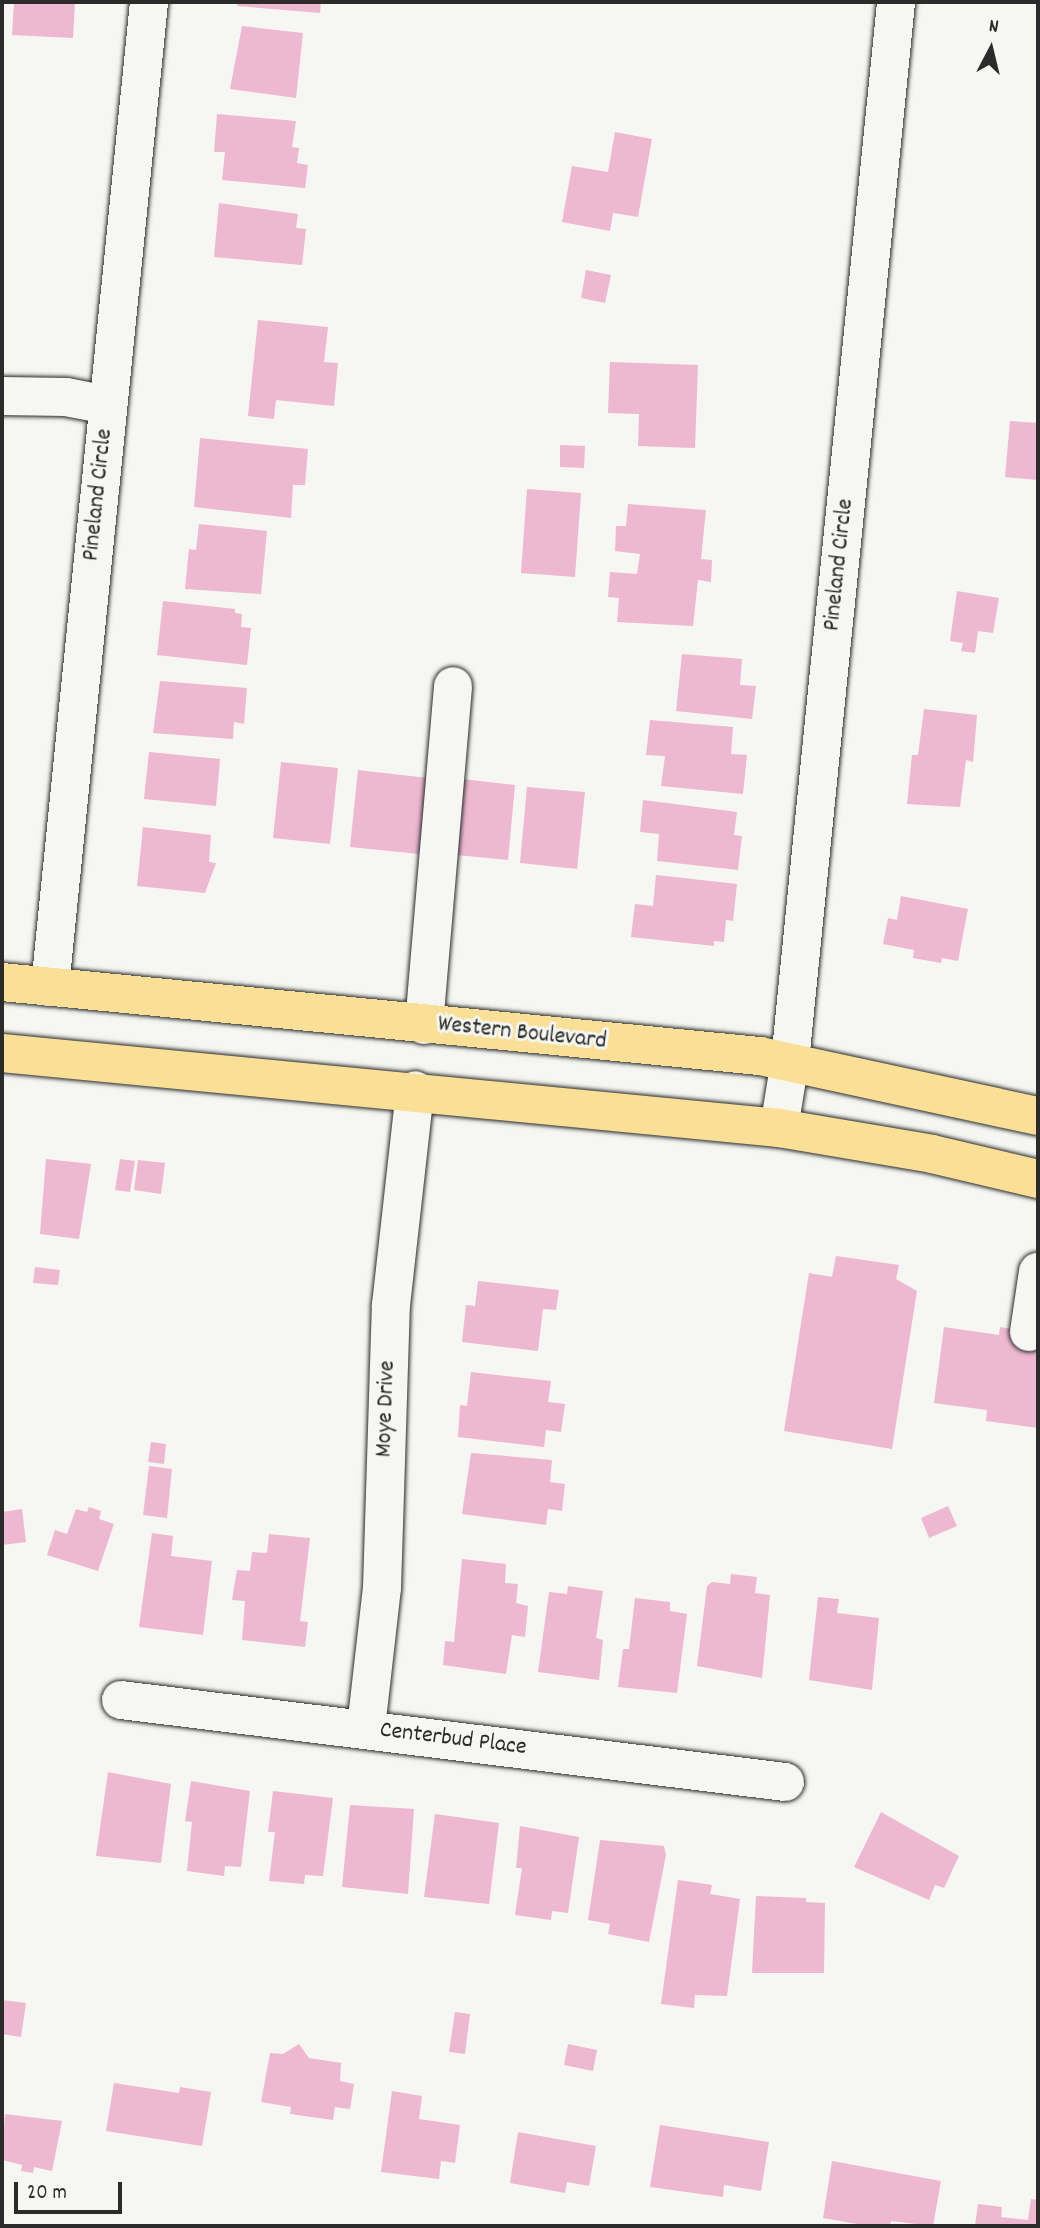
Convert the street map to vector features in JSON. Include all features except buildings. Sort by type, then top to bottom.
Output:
[{"type":"main road","name":"Western Boulevard","points":[[2,982],[790,1061],[1038,1116]]},
{"type":"main road","points":[[2,1053],[415,1090],[779,1128],[932,1154],[1038,1180]]},
{"type":"street","name":"Pineland Circle","points":[[50,987],[149,2]]},
{"type":"street","name":"Pineland Circle","points":[[779,1128],[790,1061],[896,2]]},
{"type":"street","points":[[2,396],[66,397],[108,405]]},
{"type":"street","points":[[424,1025],[453,686]]},
{"type":"street","name":"Moye Drive","points":[[366,1728],[382,1588],[391,1305],[415,1090]]},
{"type":"street","points":[[1029,1332],[1038,1272]]},
{"type":"street","name":"Centerbud Place","points":[[121,1700],[366,1728],[785,1782]]}]
